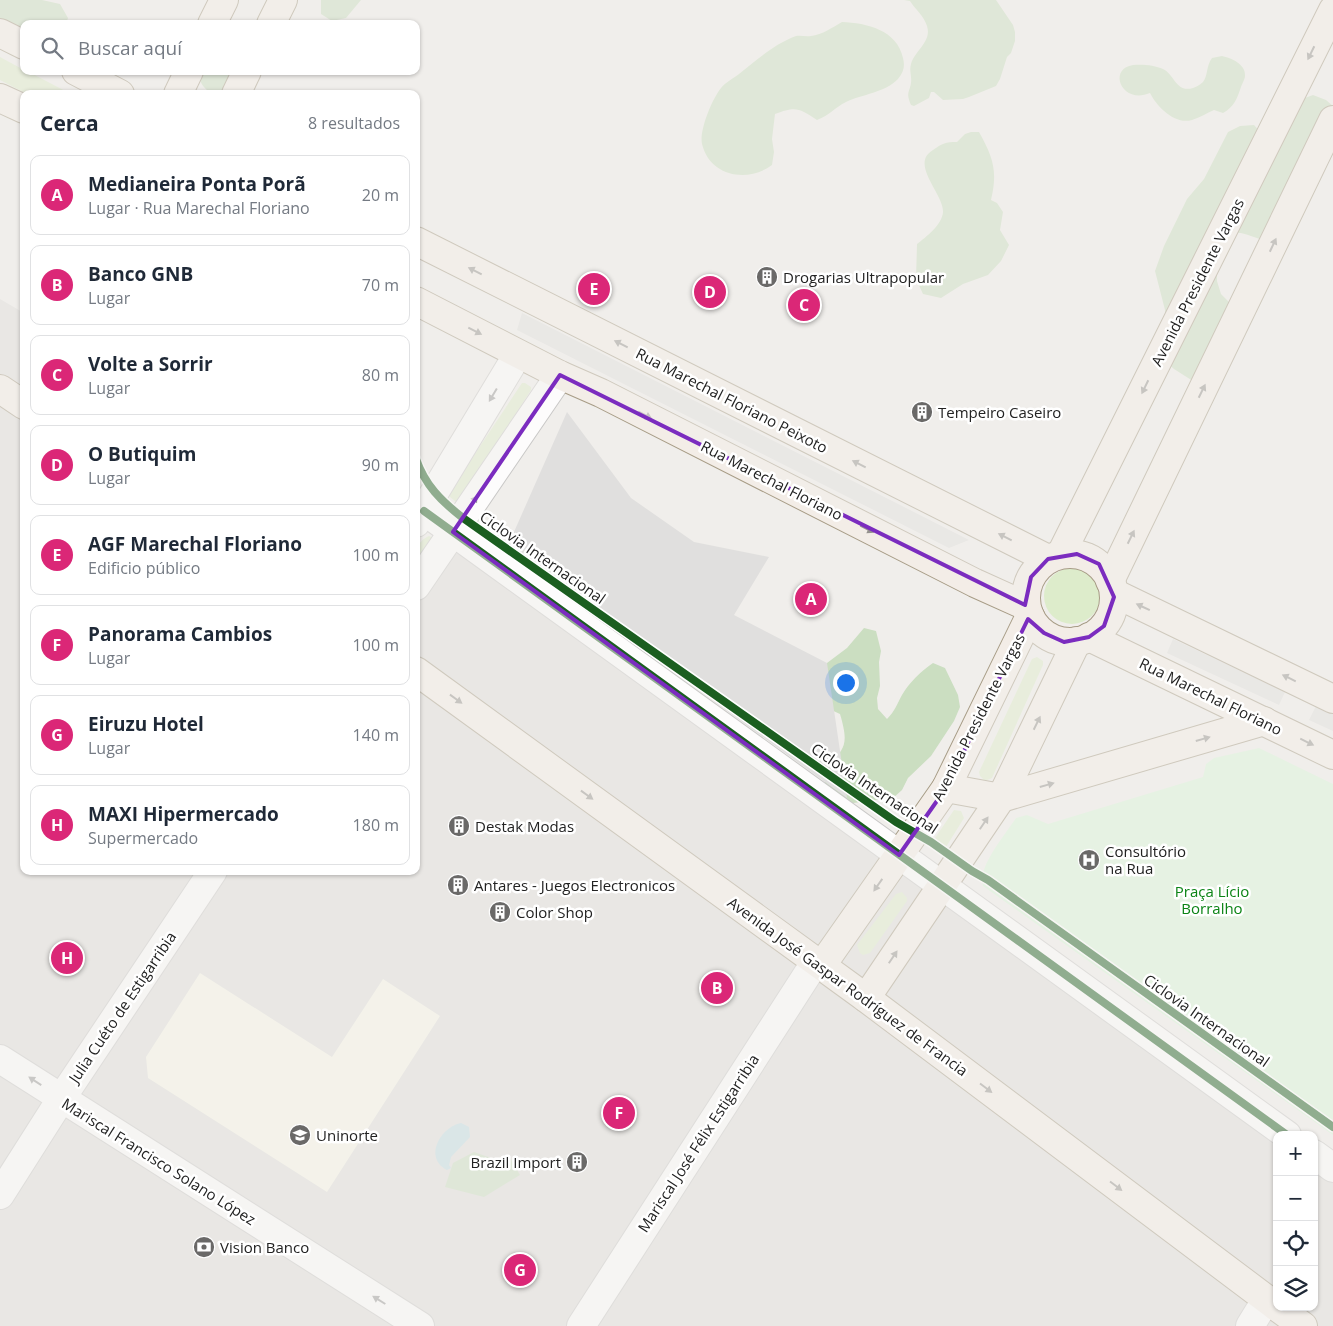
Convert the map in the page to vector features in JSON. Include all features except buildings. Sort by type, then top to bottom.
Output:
[{"type":"main road","points":[[214,20],[224,0]]},
{"type":"main road","points":[[273,20],[283,0]]},
{"type":"main road","name":"Avenida Presidente Vargas","points":[[1055,557],[1333,10]]},
{"type":"main road","points":[[0,33],[20,43]]},
{"type":"main road","points":[[84,75],[112,90]]},
{"type":"main road","points":[[180,90],[187,75]]},
{"type":"main road","points":[[238,90],[245,75]]},
{"type":"main road","points":[[0,98],[20,108]]},
{"type":"main road","points":[[1112,587],[1333,120]]},
{"type":"main road","name":"Rua Marechal Floriano Peixoto","points":[[420,243],[1055,557]]},
{"type":"main road","points":[[420,303],[518,354]]},
{"type":"main road","name":"Rua Marechal Floriano","points":[[518,354],[560,376],[601,393],[1028,611]]},
{"type":"main road","points":[[0,389],[20,402]]},
{"type":"main road","points":[[1077,554],[1092,560],[1104,570],[1112,587],[1113,607],[1104,626],[1083,639],[1064,642],[1050,637],[1038,628],[1028,611],[1027,586],[1031,577],[1037,568],[1055,557],[1077,554]]},
{"type":"main road","points":[[1112,587],[1333,699]]},
{"type":"main road","name":"Avenida Presidente Vargas","points":[[819,963],[946,788],[1028,611]]},
{"type":"main road","points":[[866,998],[1001,798],[1083,639]]},
{"type":"main road","name":"Rua Marechal Floriano","points":[[1083,639],[1264,721],[1333,755]]},
{"type":"main road","name":"Avenida José Gaspar Rodríguez de Francia","points":[[420,674],[819,963],[1273,1305]]},
{"type":"main road","points":[[946,788],[1001,798],[1264,721]]},
{"type":"main road","name":"Avenida José Gaspar Rodríguez de Francia","points":[[1282,1311],[1303,1326]]},
{"type":"street","points":[[518,354],[420,517],[453,532],[1281,1131]]},
{"type":"street","points":[[420,580],[560,376]]},
{"type":"street","name":"Julia Cuéto de Estigarribia","points":[[0,1195],[61,1099],[210,875]]},
{"type":"street","name":"Mariscal José Félix Estigarribia","points":[[581,1326],[819,963]]},
{"type":"street","name":"Mariscal Francisco Solano López","points":[[0,1059],[420,1326]]},
{"type":"street","points":[[1318,1157],[1333,1168]]},
{"type":"street","points":[[1250,1326],[1273,1305]]},
{"type":"highlighted area","points":[[560,375],[1025,605],[1031,577],[1048,559],[1077,554],[1099,564],[1114,597],[1104,626],[1089,637],[1064,642],[1044,633],[1028,619],[946,788],[899,855],[453,532]]},
{"type":"shaded area","points":[[0,299],[20,311],[20,875],[420,875],[420,542],[484,562],[1273,1134],[1273,1311],[1318,1311],[1318,1166],[1333,1177],[1333,1326],[0,1326]]},
{"type":"shaded area","points":[[522,313],[969,540],[949,548],[517,330]]},
{"type":"shaded area","points":[[567,412],[631,498],[694,542],[769,557],[734,615],[827,663],[847,798],[506,550]]},
{"type":"shaded area","points":[[1173,639],[1285,692],[1279,705],[1167,653]]},
{"type":"shaded area","points":[[1316,706],[1333,714],[1333,731],[1309,720]]},
{"type":"shaded area","name":"Uninorte","points":[[200,973],[332,1057],[383,979],[440,1016],[327,1192],[148,1078],[146,1057]]},
{"type":"green space","points":[[0,0],[42,0],[60,4],[68,18],[67,20],[20,20],[20,38],[0,46]]},
{"type":"green space","points":[[321,0],[361,0],[346,18],[330,20],[321,14]]},
{"type":"green space","points":[[904,0],[996,0],[1013,25],[1015,41],[996,86],[963,99],[943,100],[934,92],[931,92],[929,98],[914,106],[911,105],[908,95],[911,83],[911,64],[925,41],[928,32],[926,22],[922,16],[910,1]]},
{"type":"green space","points":[[842,22],[871,26],[888,35],[894,41],[900,48],[904,64],[903,71],[898,79],[880,90],[846,102],[817,120],[806,113],[793,109],[775,114],[772,139],[774,152],[772,165],[762,171],[752,174],[731,174],[713,164],[706,155],[702,144],[702,131],[707,115],[721,88],[780,43],[796,36],[819,34]]},
{"type":"green space","points":[[1222,56],[1237,62],[1245,72],[1245,79],[1236,99],[1230,108],[1223,113],[1214,110],[1192,120],[1179,120],[1167,114],[1150,93],[1132,94],[1121,85],[1121,73],[1125,68],[1133,65],[1148,65],[1163,69],[1179,86],[1187,89],[1193,88],[1205,80],[1212,58]]},
{"type":"green space","points":[[0,57],[20,68],[20,75],[35,75],[63,90],[20,90],[0,80]]},
{"type":"green space","points":[[200,75],[240,75],[234,90],[207,90]]},
{"type":"green space","points":[[1313,95],[1326,100],[1333,106],[1333,135],[1269,241],[1243,233],[1232,233],[1217,240],[1217,281],[1221,294],[1230,303],[1196,383],[1167,363],[1165,310],[1155,271],[1164,246],[1187,199],[1204,179],[1228,132],[1240,126],[1254,125],[1263,135],[1302,99]]},
{"type":"green space","points":[[979,132],[991,157],[994,181],[991,200],[997,203],[1003,212],[1000,230],[1009,245],[1001,261],[988,275],[963,284],[941,298],[923,294],[916,279],[917,244],[937,226],[943,212],[942,205],[926,171],[925,163],[927,156],[942,144],[957,142],[965,134]]},
{"type":"green space","points":[[522,383],[531,387],[531,390],[462,499],[456,502],[450,497],[449,493]]},
{"type":"green space","points":[[429,536],[433,538],[420,564],[420,543]]},
{"type":"green space","points":[[1072,568],[1083,570],[1092,576],[1098,585],[1100,596],[1098,607],[1092,616],[1083,622],[1072,624],[1061,622],[1052,616],[1046,607],[1044,596],[1046,585],[1052,576],[1061,570]]},
{"type":"green space","points":[[864,628],[876,631],[881,651],[879,662],[880,686],[877,698],[878,709],[887,719],[908,686],[933,663],[945,668],[958,695],[960,707],[954,721],[931,756],[908,778],[902,790],[893,798],[845,804],[827,788],[822,773],[843,747],[843,725],[840,714],[829,709],[817,689],[827,663],[847,648]]},
{"type":"green space","points":[[1037,657],[1043,661],[1043,665],[992,778],[985,781],[979,772],[1032,659]]},
{"type":"green space","name":"Praça Lício Borralho","points":[[1259,748],[1333,784],[1333,1135],[983,886],[982,878],[988,861],[1016,818],[1027,815],[1048,824],[1203,777],[1206,764],[1214,758]]},
{"type":"green space","points":[[954,810],[961,811],[964,818],[946,847],[939,849],[933,844],[933,841]]},
{"type":"green space","points":[[902,892],[907,901],[870,953],[863,955],[860,953],[857,945],[896,894]]},
{"type":"green space","points":[[474,1152],[491,1158],[510,1158],[520,1175],[484,1197],[445,1187],[453,1163]]},
{"type":"water","points":[[461,1123],[469,1127],[470,1137],[451,1157],[449,1165],[451,1168],[447,1170],[436,1158],[438,1143],[441,1136],[447,1130]]},
{"type":"cycle path","name":"Ciclovia Internacional","points":[[420,468],[435,492],[463,518],[896,822],[931,842],[988,880],[1333,1127]]},
{"type":"cycle path","points":[[424,511],[1281,1131]]},
{"type":"place","name":"Drogarias Ultrapopular","points":[[767,277]]},
{"type":"place","name":"AGF Marechal Floriano","points":[[594,289]]},
{"type":"place","name":"O Butiquim","points":[[710,292]]},
{"type":"place","name":"Volte a Sorrir","points":[[804,305]]},
{"type":"place","name":"Tempeiro Caseiro","points":[[922,412]]},
{"type":"place","name":"Medianeira Ponta Porã","points":[[811,599]]},
{"type":"place","name":"Destak Modas","points":[[459,826]]},
{"type":"place","name":"Consultório na Rua","points":[[1089,860]]},
{"type":"place","name":"Antares - Juegos Electronicos","points":[[458,885]]},
{"type":"place","name":"Color Shop","points":[[500,912]]},
{"type":"place","name":"MAXI Hipermercado","points":[[67,958]]},
{"type":"place","name":"Banco GNB","points":[[717,988]]},
{"type":"place","name":"Panorama Cambios","points":[[619,1113]]},
{"type":"place","name":"Uninorte","points":[[300,1135]]},
{"type":"place","name":"Brazil Import","points":[[577,1162]]},
{"type":"place","name":"Vision Banco","points":[[204,1247]]},
{"type":"place","name":"Eiruzu Hotel","points":[[520,1270]]}]
